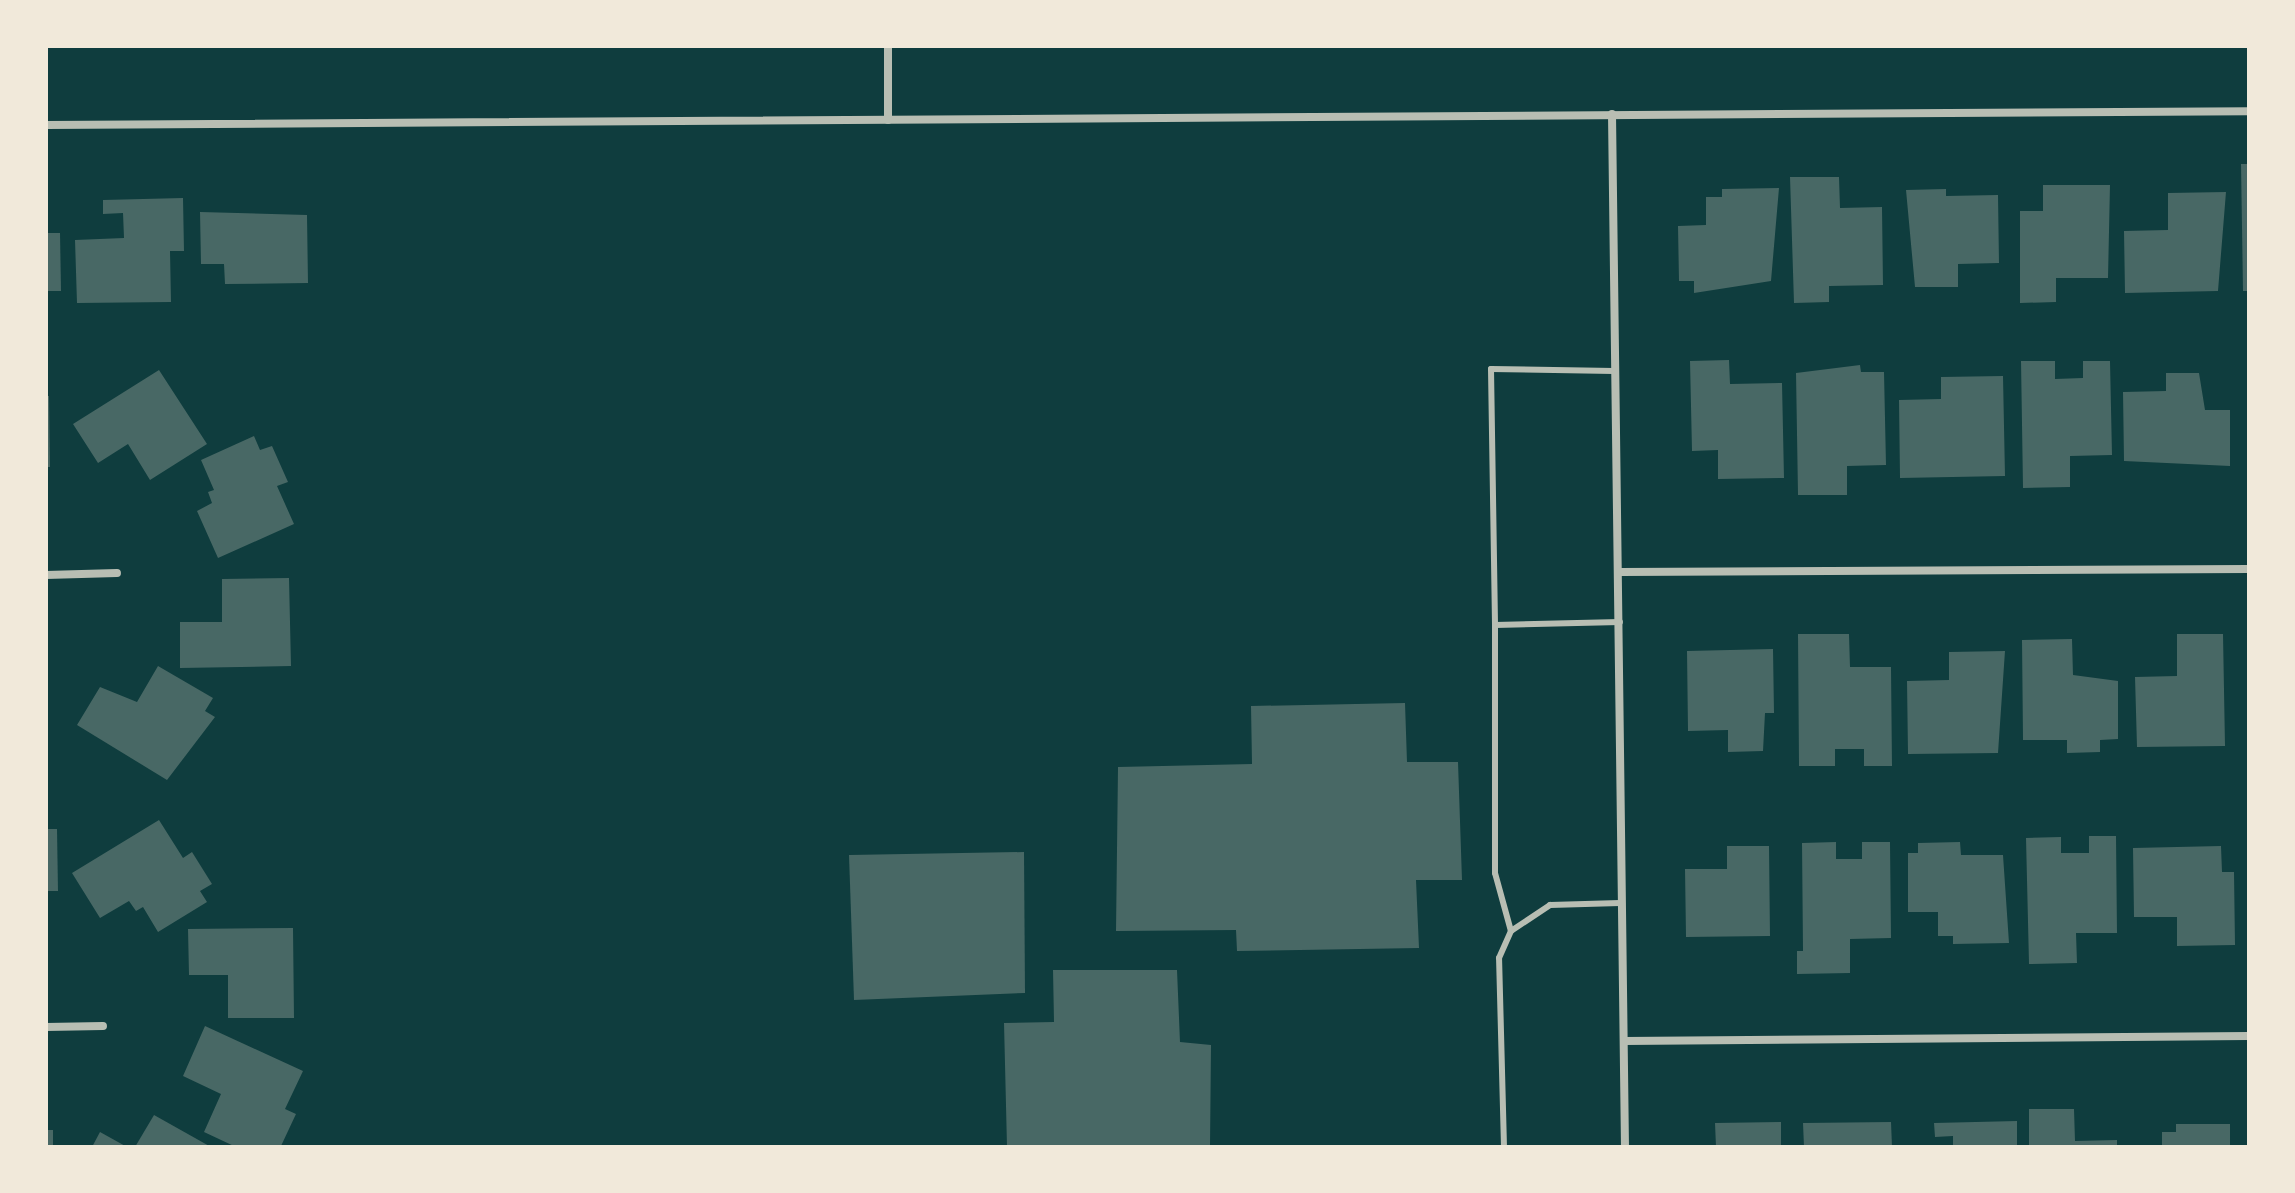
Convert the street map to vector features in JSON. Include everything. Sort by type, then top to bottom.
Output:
[{"type":"street","points":[[888,46],[888,120]]},
{"type":"street","points":[[46,125],[2249,111]]},
{"type":"street","points":[[1612,114],[1625,1147]]},
{"type":"street","points":[[1620,572],[2249,569]]},
{"type":"street","points":[[46,575],[117,573]]},
{"type":"street","points":[[46,1027],[103,1026]]},
{"type":"street","points":[[1624,1041],[2249,1036]]},
{"type":"lane","points":[[1511,931],[1495,873],[1491,369],[1614,371]]},
{"type":"lane","points":[[1495,625],[1620,622]]},
{"type":"lane","points":[[1504,1147],[1499,958],[1511,931],[1550,905],[1620,903]]},
{"type":"building","points":[[2241,164],[2249,164],[2249,291],[2243,291]]},
{"type":"building","points":[[1790,177],[1839,177],[1840,208],[1882,207],[1883,285],[1829,286],[1829,302],[1794,303]]},
{"type":"building","points":[[2043,185],[2110,185],[2108,278],[2056,278],[2056,302],[2020,303],[2020,211],[2043,211]]},
{"type":"building","points":[[1779,188],[1771,281],[1694,293],[1694,281],[1679,281],[1678,226],[1706,225],[1706,197],[1722,197],[1722,189]]},
{"type":"building","points":[[1946,189],[1946,196],[1998,195],[1999,263],[1958,264],[1958,287],[1915,287],[1906,190]]},
{"type":"building","points":[[2226,192],[2218,291],[2125,293],[2124,231],[2168,230],[2168,193]]},
{"type":"building","points":[[183,198],[184,251],[170,251],[171,302],[77,303],[75,240],[124,238],[123,213],[103,214],[103,200]]},
{"type":"building","points":[[200,212],[307,215],[308,283],[225,284],[224,264],[201,264]]},
{"type":"building","points":[[46,233],[60,233],[61,291],[46,291]]},
{"type":"building","points":[[1729,360],[1730,384],[1782,383],[1784,478],[1718,479],[1718,450],[1692,451],[1690,361]]},
{"type":"building","points":[[2021,361],[2055,361],[2055,379],[2083,378],[2083,361],[2110,361],[2112,455],[2070,456],[2070,487],[2023,488]]},
{"type":"building","points":[[1860,365],[1861,372],[1884,372],[1886,465],[1847,466],[1847,495],[1798,495],[1796,373]]},
{"type":"building","points":[[159,370],[207,444],[150,480],[128,444],[98,463],[73,424]]},
{"type":"building","points":[[2166,373],[2199,373],[2205,410],[2230,410],[2230,466],[2124,461],[2123,392],[2166,391]]},
{"type":"building","points":[[2003,376],[2005,476],[1900,478],[1899,400],[1941,399],[1941,377]]},
{"type":"building","points":[[46,396],[49,396],[50,467],[46,467]]},
{"type":"building","points":[[254,436],[260,450],[272,446],[288,482],[277,486],[294,524],[218,558],[197,511],[212,503],[208,492],[214,490],[201,460]]},
{"type":"building","points":[[289,578],[291,666],[180,668],[180,622],[222,622],[222,579]]},
{"type":"building","points":[[1798,634],[1849,634],[1850,667],[1891,667],[1892,766],[1864,766],[1864,749],[1835,749],[1835,766],[1799,766]]},
{"type":"building","points":[[2177,634],[2223,634],[2225,746],[2137,747],[2135,677],[2177,676]]},
{"type":"building","points":[[2072,639],[2073,675],[2118,681],[2118,739],[2100,740],[2100,752],[2067,753],[2067,740],[2023,740],[2022,640]]},
{"type":"building","points":[[1773,649],[1774,713],[1765,713],[1763,751],[1728,752],[1728,730],[1688,731],[1687,651]]},
{"type":"building","points":[[2005,651],[1998,753],[1908,754],[1907,681],[1949,680],[1949,652]]},
{"type":"building","points":[[158,666],[213,698],[205,711],[215,717],[167,780],[77,725],[100,687],[137,702]]},
{"type":"building","points":[[1405,703],[1407,762],[1458,762],[1462,880],[1416,880],[1419,948],[1237,951],[1236,930],[1116,931],[1118,767],[1252,764],[1251,706]]},
{"type":"building","points":[[159,820],[183,858],[192,852],[212,884],[200,891],[207,902],[158,932],[143,907],[136,911],[129,901],[100,918],[72,873]]},
{"type":"building","points":[[46,829],[57,829],[58,891],[46,891]]},
{"type":"building","points":[[2089,836],[2116,836],[2117,933],[2076,933],[2077,963],[2029,964],[2026,838],[2061,837],[2061,853],[2089,853]]},
{"type":"building","points":[[1836,842],[1836,859],[1862,859],[1862,842],[1890,842],[1891,938],[1850,939],[1850,973],[1797,974],[1797,951],[1803,951],[1802,843]]},
{"type":"building","points":[[1960,842],[1961,855],[2003,855],[2009,943],[1953,944],[1953,936],[1938,936],[1938,912],[1908,912],[1908,853],[1918,853],[1918,843]]},
{"type":"building","points":[[1727,846],[1769,846],[1770,936],[1686,937],[1685,869],[1727,869]]},
{"type":"building","points":[[2221,846],[2222,872],[2234,872],[2235,945],[2177,946],[2177,917],[2134,917],[2133,848]]},
{"type":"building","points":[[1024,852],[1025,993],[854,1000],[849,855]]},
{"type":"building","points":[[293,928],[294,1018],[228,1018],[228,975],[189,975],[188,929]]},
{"type":"building","points":[[1053,970],[1177,970],[1180,1042],[1211,1045],[1210,1147],[1007,1147],[1004,1023],[1054,1022]]},
{"type":"building","points":[[205,1026],[303,1071],[285,1109],[296,1114],[281,1146],[236,1147],[204,1132],[221,1094],[183,1076]]},
{"type":"building","points":[[2029,1109],[2074,1109],[2075,1141],[2117,1140],[2117,1147],[2029,1147]]},
{"type":"building","points":[[154,1115],[211,1147],[135,1147]]},
{"type":"building","points":[[2017,1121],[2017,1147],[1953,1147],[1953,1136],[1935,1137],[1934,1123]]},
{"type":"building","points":[[1781,1122],[1781,1147],[1716,1147],[1715,1123]]},
{"type":"building","points":[[1891,1122],[1892,1147],[1804,1147],[1803,1123]]},
{"type":"building","points":[[2176,1124],[2230,1124],[2230,1147],[2162,1147],[2162,1132],[2176,1132]]},
{"type":"building","points":[[46,1130],[53,1130],[53,1147],[46,1147]]},
{"type":"building","points":[[100,1132],[127,1147],[92,1147]]}]
